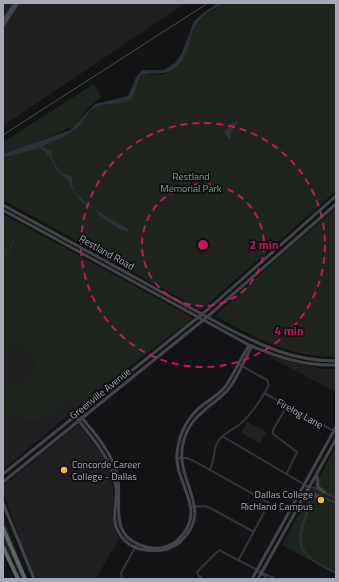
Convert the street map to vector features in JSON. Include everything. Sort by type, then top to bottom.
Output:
[{"type":"highway","points":[[3,528],[24,579]]},
{"type":"highway","points":[[3,547],[18,579]]},
{"type":"main road","points":[[3,21],[15,3]]},
{"type":"main road","points":[[3,26],[18,3]]},
{"type":"main road","name":"Greenville Avenue","points":[[3,474],[76,414],[202,315],[336,196]]},
{"type":"main road","name":"Greenville Avenue","points":[[3,482],[207,317],[336,204]]},
{"type":"main road","name":"Restland Road","points":[[3,205],[202,315],[266,347],[288,355],[308,359],[336,361]]},
{"type":"main road","name":"Restland Road","points":[[3,210],[198,318],[251,345],[287,360],[308,364],[336,365]]},
{"type":"main road","points":[[234,286],[238,290]]},
{"type":"main road","points":[[219,300],[222,304]]},
{"type":"main road","points":[[194,507],[180,476],[177,459],[180,438],[188,420],[223,388],[251,345]]},
{"type":"main road","points":[[80,419],[108,460],[114,476],[116,490],[115,522],[121,536],[136,546],[156,548],[173,543],[186,530],[194,507],[183,473],[181,458],[183,442],[190,423],[225,392],[242,366],[251,345]]},
{"type":"main road","points":[[308,359],[308,364]]},
{"type":"main road","points":[[131,371],[135,375]]},
{"type":"main road","points":[[76,414],[112,458],[120,487],[120,524],[127,536],[136,546]]},
{"type":"main road","points":[[252,579],[335,432],[336,427]]},
{"type":"main road","points":[[258,579],[309,490],[336,439]]},
{"type":"main road","points":[[41,442],[45,447]]},
{"type":"main road","points":[[108,460],[112,458]]},
{"type":"main road","points":[[3,471],[12,466]]},
{"type":"main road","points":[[319,472],[318,487],[324,492]]},
{"type":"main road","points":[[300,506],[309,497],[321,496]]},
{"type":"main road","points":[[3,503],[35,579]]},
{"type":"main road","points":[[3,507],[7,513]]},
{"type":"street","points":[[210,469],[214,459],[214,448],[222,436],[248,416],[269,385],[267,380],[238,364]]},
{"type":"street","name":"Firelog Lane","points":[[264,393],[335,432]]},
{"type":"street","points":[[287,406],[273,430],[273,434],[297,452],[287,473]]},
{"type":"street","points":[[222,436],[305,484],[336,498]]},
{"type":"street","points":[[177,459],[190,459],[268,501],[268,506],[238,560]]},
{"type":"street","points":[[305,484],[309,490],[336,503]]},
{"type":"street","points":[[194,507],[205,506],[254,532]]},
{"type":"street","points":[[122,579],[121,573],[136,546]]},
{"type":"street","points":[[204,579],[199,576],[197,572],[217,551],[221,550],[261,573],[276,579]]},
{"type":"street","points":[[261,573],[268,579]]},
{"type":"shaded area","points":[[3,3],[186,3],[3,126]]},
{"type":"shaded area","points":[[218,3],[225,3],[202,18],[196,26],[183,60],[180,64],[167,72],[145,74],[141,76],[132,99],[123,103],[104,105],[95,108],[90,112],[79,127],[60,139],[42,146],[52,152],[51,158],[61,173],[72,176],[72,185],[76,192],[89,205],[129,230],[128,232],[119,229],[99,215],[97,211],[81,202],[66,178],[57,171],[49,155],[47,156],[47,153],[40,148],[3,158],[3,154],[70,130],[95,104],[128,96],[136,77],[142,70],[164,70],[175,63],[182,53],[194,21]]},
{"type":"shaded area","points":[[239,120],[231,132],[231,138],[229,139],[224,132],[232,123]]},
{"type":"shaded area","points":[[18,343],[37,367],[3,394],[3,355]]},
{"type":"shaded area","points":[[300,364],[324,369],[336,369],[336,392],[296,371]]},
{"type":"shaded area","points":[[71,398],[75,399],[80,405],[3,470],[3,418],[42,421]]},
{"type":"shaded area","points":[[78,424],[102,454],[111,475],[114,496],[112,513],[115,531],[119,538],[96,579],[33,579],[3,491],[3,486]]},
{"type":"shaded area","points":[[307,500],[310,504],[303,529],[303,545],[310,556],[336,572],[336,574],[314,562],[303,551],[300,545],[299,537]]},
{"type":"green space","name":"Restland Memorial Park","points":[[227,3],[336,3],[336,191],[201,310],[3,200],[3,159],[61,138],[73,131],[96,107],[126,101],[132,97],[142,76],[148,74],[164,74],[173,68],[182,56],[194,29],[199,22],[208,13]]},
{"type":"green space","points":[[94,84],[101,97],[87,109],[74,126],[3,156],[3,142]]},
{"type":"green space","points":[[336,208],[336,357],[318,356],[287,350],[259,339],[215,316],[280,256]]},
{"type":"green space","points":[[3,214],[193,318],[80,405],[75,399],[71,398],[42,421],[3,418],[3,394],[37,367],[18,343],[3,355]]},
{"type":"green space","points":[[268,356],[300,364],[296,371]]},
{"type":"green space","points":[[247,422],[267,432],[260,443],[241,433]]},
{"type":"green space","name":"Dallas College Richland Campus","points":[[336,447],[336,575],[282,545]]},
{"type":"green space","points":[[3,515],[27,579],[18,579],[3,542]]},
{"type":"waterway","points":[[50,155],[57,168]]},
{"type":"waterway","points":[[71,184],[74,190]]},
{"type":"waterway","points":[[3,256],[9,251],[13,241]]},
{"type":"tram line","points":[[3,135],[208,3]]},
{"type":"place","name":"Concorde Career College - Dallas","points":[[64,470]]},
{"type":"place","name":"Dallas College Richland Campus","points":[[321,500]]}]
